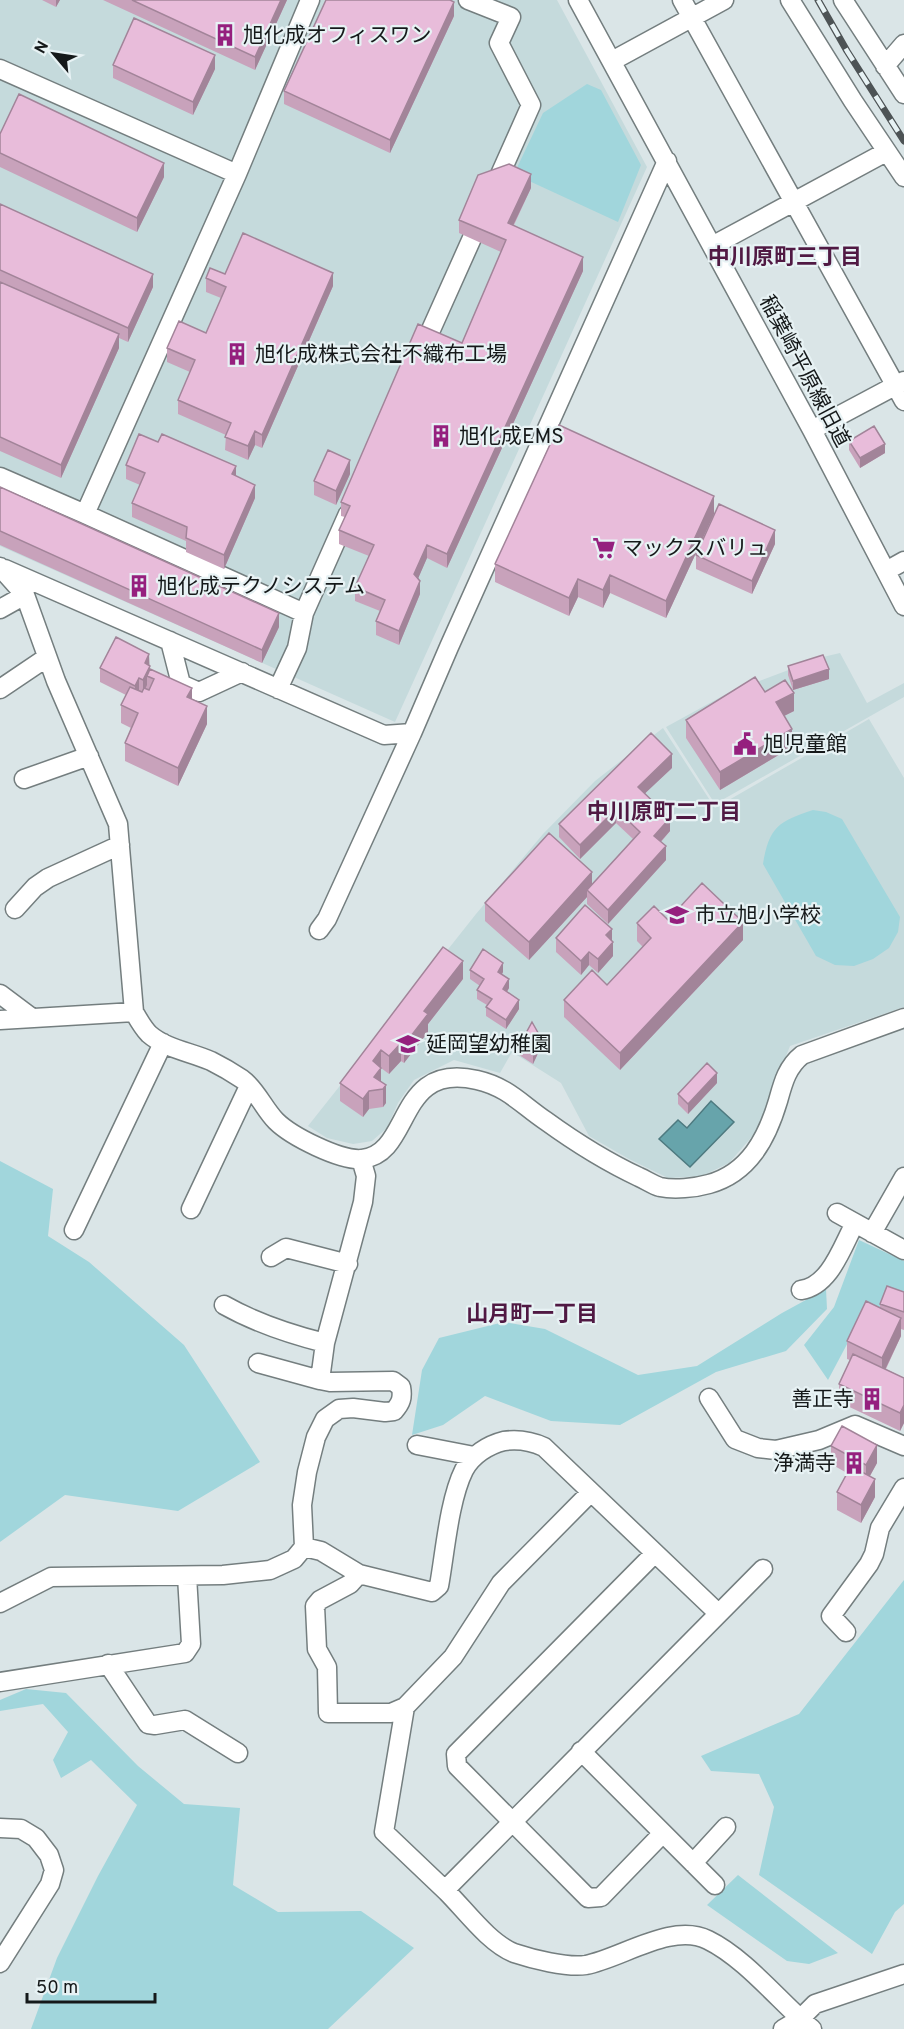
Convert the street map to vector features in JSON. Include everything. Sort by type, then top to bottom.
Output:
[{"type":"street","points":[[85,514],[237,174],[310,0]]},
{"type":"street","points":[[412,373],[531,105],[499,43],[511,17],[468,0]]},
{"type":"street","name":"稲葉崎平原線旧道","points":[[578,0],[812,430],[904,606]]},
{"type":"street","points":[[682,0],[901,389],[812,430]]},
{"type":"street","points":[[612,61],[724,0]]},
{"type":"street","points":[[790,0],[904,177]]},
{"type":"street","points":[[843,0],[904,94]]},
{"type":"street","points":[[885,66],[904,44]]},
{"type":"street","points":[[0,69],[237,174]]},
{"type":"street","points":[[712,246],[886,152]]},
{"type":"street","points":[[318,930],[327,919],[412,733],[448,647],[666,160]]},
{"type":"street","points":[[0,477],[304,613]]},
{"type":"street","points":[[278,689],[297,648],[304,613],[353,504]]},
{"type":"street","points":[[886,571],[904,561]]},
{"type":"street","points":[[1,567],[384,735],[412,733]]},
{"type":"street","points":[[1,567],[25,595],[46,658],[118,824],[134,1012],[148,1033],[163,1043],[210,1061],[244,1080],[277,1122],[304,1141],[335,1154],[361,1159],[378,1153],[393,1137],[410,1107],[429,1084],[453,1076],[479,1080],[504,1090],[544,1120],[622,1169],[659,1186],[679,1188],[710,1184],[738,1170],[758,1149],[767,1134],[785,1075],[793,1062],[802,1054],[904,1018]]},
{"type":"street","points":[[0,609],[25,595]]},
{"type":"street","points":[[170,641],[181,684],[199,692],[242,672]]},
{"type":"street","points":[[0,689],[46,658]]},
{"type":"street","points":[[24,779],[88,756]]},
{"type":"street","points":[[15,909],[35,887],[48,878],[120,845]]},
{"type":"street","points":[[0,994],[32,1018]]},
{"type":"street","points":[[0,1020],[134,1012]]},
{"type":"street","points":[[74,1230],[163,1043]]},
{"type":"street","points":[[191,1209],[249,1086]]},
{"type":"street","points":[[320,1380],[325,1343],[363,1202],[366,1176],[361,1159]]},
{"type":"street","points":[[872,1233],[904,1177]]},
{"type":"street","points":[[837,1213],[904,1250]]},
{"type":"street","points":[[801,1290],[810,1289],[825,1278],[855,1223]]},
{"type":"street","points":[[271,1257],[286,1248],[348,1264]]},
{"type":"street","points":[[224,1305],[248,1318],[286,1333],[325,1343]]},
{"type":"street","points":[[0,1602],[51,1577],[223,1575],[270,1570],[294,1559],[304,1546],[302,1505],[307,1472],[316,1437],[325,1419],[339,1409],[353,1408],[385,1413],[394,1411],[400,1403],[401,1387],[393,1381],[330,1382],[258,1363]]},
{"type":"street","points":[[709,1398],[735,1439],[758,1448],[776,1450],[819,1440],[855,1425],[904,1446]]},
{"type":"street","points":[[731,1409],[732,1435]]},
{"type":"street","points":[[304,1546],[321,1551],[358,1574],[432,1592],[439,1586],[464,1469],[474,1456],[494,1443],[512,1440],[535,1442],[544,1447],[718,1613]]},
{"type":"street","points":[[417,1446],[474,1456]]},
{"type":"street","points":[[846,1632],[831,1616],[869,1564],[874,1554],[880,1528],[904,1488]]},
{"type":"street","points":[[358,1574],[350,1584],[320,1600],[315,1606],[318,1649],[327,1667],[328,1713],[391,1713],[405,1707],[453,1657],[501,1583],[591,1492]]},
{"type":"street","points":[[655,1553],[456,1754],[457,1766],[588,1898],[601,1898],[663,1833]]},
{"type":"street","points":[[445,1890],[763,1569]]},
{"type":"street","points":[[0,1682],[185,1653],[191,1644],[187,1576]]},
{"type":"street","points":[[108,1664],[148,1724],[185,1720],[238,1753]]},
{"type":"street","points":[[405,1707],[384,1832],[497,1944],[514,1953],[560,1964],[585,1965],[663,1938],[687,1935],[706,1939],[725,1950],[775,1993],[806,2024]]},
{"type":"street","points":[[581,1752],[715,1885]]},
{"type":"street","points":[[693,1863],[726,1827]]},
{"type":"street","points":[[0,1828],[21,1829],[36,1838],[50,1855],[54,1870],[50,1884],[0,1963]]},
{"type":"street","points":[[806,2024],[815,2004],[904,1974]]},
{"type":"street","points":[[783,2029],[806,2024]]},
{"type":"shaded area","points":[[0,0],[557,0],[647,167],[395,722],[0,546]]},
{"type":"shaded area","points":[[587,84],[601,90],[641,165],[618,222],[514,174],[543,113]]},
{"type":"shaded area","points":[[840,653],[867,703],[904,683],[904,697],[715,804],[666,727],[728,693],[823,657]]},
{"type":"shaded area","points":[[869,719],[904,778],[904,1007],[790,1046],[756,1132],[729,1163],[702,1176],[668,1178],[629,1159],[589,1136],[561,1083],[512,1052],[500,1073],[454,1060],[414,1080],[398,1103],[387,1128],[372,1141],[353,1144],[327,1138],[308,1126],[476,914],[543,834],[595,781],[663,728],[715,808]]},
{"type":"shaded area","points":[[813,810],[826,812],[842,819],[900,917],[898,932],[889,948],[873,959],[854,966],[835,965],[816,956],[763,864],[772,834],[778,827],[792,818]]},
{"type":"shaded area","points":[[711,1101],[734,1122],[690,1167],[659,1139],[678,1120],[687,1128]]},
{"type":"shaded area","points":[[0,1161],[53,1189],[48,1236],[89,1262],[184,1345],[260,1462],[178,1511],[65,1495],[0,1542]]},
{"type":"shaded area","points":[[859,1240],[904,1261],[904,1305],[874,1317],[862,1316],[828,1380],[804,1345],[834,1307]]},
{"type":"shaded area","points":[[826,1289],[827,1309],[786,1351],[716,1372],[620,1425],[551,1421],[485,1396],[443,1425],[412,1435],[422,1370],[439,1338],[504,1322],[545,1329],[638,1375],[697,1366],[782,1313]]},
{"type":"shaded area","points":[[904,1580],[904,1904],[895,1912],[872,1954],[759,1875],[774,1807],[759,1774],[711,1771],[701,1756],[799,1714]]},
{"type":"shaded area","points":[[26,1689],[66,1693],[138,1766],[184,1804],[240,1808],[233,1885],[278,1912],[361,1911],[414,1948],[328,2029],[31,2029],[57,1958],[137,1805],[91,1760],[61,1778],[53,1760],[68,1732],[43,1704],[0,1711],[0,1700]]},
{"type":"shaded area","points":[[738,1875],[838,1953],[809,1964],[787,1961],[707,1905]]},
{"type":"building","name":"旭化成オフィスワン","points":[[132,0],[281,0],[255,57]]},
{"type":"building","points":[[326,0],[450,0],[454,2],[390,140],[284,91]]},
{"type":"building","points":[[134,18],[215,55],[193,102],[113,65]]},
{"type":"building","points":[[19,94],[164,163],[137,218],[0,153],[0,134]]},
{"type":"building","name":"旭化成EMS","points":[[509,164],[531,174],[508,223],[583,257],[447,554],[427,545],[414,574],[420,581],[399,631],[376,621],[385,600],[355,587],[374,545],[339,530],[350,506],[341,502],[418,324],[462,343],[506,240],[459,220],[478,175]]},
{"type":"building","points":[[0,204],[153,274],[128,328],[0,270]]},
{"type":"building","name":"旭化成株式会社不織布工場","points":[[243,233],[333,273],[262,435],[255,431],[248,446],[225,437],[231,423],[178,400],[195,360],[167,348],[179,321],[206,333],[226,287],[206,278],[210,268],[225,274]]},
{"type":"building","points":[[0,282],[119,334],[61,465],[0,437]]},
{"type":"building","name":"マックスバリュ","points":[[559,425],[714,496],[666,601],[610,575],[603,590],[578,579],[569,598],[495,564]]},
{"type":"building","points":[[874,426],[885,444],[860,458],[849,441]]},
{"type":"building","points":[[139,434],[158,442],[162,434],[236,466],[232,474],[255,485],[224,555],[186,538],[187,527],[132,503],[145,473],[126,465]]},
{"type":"building","points":[[328,450],[350,460],[336,491],[314,481]]},
{"type":"building","name":"旭化成テクノシステム","points":[[0,487],[279,613],[262,650],[0,531]]},
{"type":"building","points":[[719,504],[775,530],[752,581],[696,555]]},
{"type":"building","points":[[116,637],[149,654],[145,663],[150,666],[143,680],[139,678],[135,686],[100,668]]},
{"type":"building","points":[[823,655],[829,669],[793,681],[788,666]]},
{"type":"building","points":[[150,669],[192,688],[187,697],[207,706],[178,768],[125,743],[138,713],[121,705],[130,687],[142,692],[144,688],[149,690],[154,679],[147,676]]},
{"type":"building","points":[[755,677],[765,692],[785,680],[794,693],[776,702],[792,729],[720,772],[686,720]]},
{"type":"building","points":[[651,733],[672,754],[638,787],[670,818],[654,836],[666,846],[608,910],[587,890],[640,832],[616,809],[580,845],[559,824]]},
{"type":"building","points":[[549,833],[592,872],[529,942],[485,903]]},
{"type":"building","points":[[702,883],[743,922],[620,1053],[564,1000],[592,970],[607,985],[651,938],[637,923],[654,906],[668,920]]},
{"type":"building","points":[[585,905],[612,929],[606,935],[613,942],[598,959],[589,952],[581,961],[556,938]]},
{"type":"building","points":[[443,947],[463,961],[424,1011],[428,1014],[404,1045],[401,1043],[389,1056],[381,1050],[373,1061],[381,1068],[374,1077],[386,1085],[383,1089],[369,1091],[363,1099],[340,1083]]},
{"type":"building","points":[[483,949],[503,963],[498,972],[509,979],[503,989],[519,1000],[506,1020],[486,1007],[492,999],[477,990],[484,979],[470,970]]},
{"type":"building","points":[[532,1022],[541,1038],[533,1055],[519,1046]]},
{"type":"building","points":[[707,1063],[717,1073],[688,1104],[678,1094]]},
{"type":"building","points":[[887,1286],[904,1292],[904,1312],[880,1304]]},
{"type":"building","points":[[866,1301],[901,1318],[882,1358],[847,1341]]},
{"type":"building","points":[[853,1354],[904,1378],[904,1405],[900,1413],[839,1384]]},
{"type":"building","points":[[842,1426],[877,1445],[866,1465],[831,1446]]},
{"type":"building","points":[[851,1466],[875,1479],[861,1505],[837,1492]]},
{"type":"railway","points":[[818,0],[904,141]]},
{"type":"place","name":"旭化成オフィスワン","points":[[225,35]]},
{"type":"place","name":"旭化成株式会社不織布工場","points":[[237,354]]},
{"type":"place","name":"旭化成EMS","points":[[441,436]]},
{"type":"place","name":"マックスバリュ","points":[[604,548]]},
{"type":"place","name":"旭化成テクノシステム","points":[[139,586]]},
{"type":"place","name":"旭児童館","points":[[745,744]]},
{"type":"place","name":"市立旭小学校","points":[[677,915]]},
{"type":"place","name":"延岡望幼稚園","points":[[408,1044]]},
{"type":"place","name":"善正寺","points":[[872,1399]]},
{"type":"place","name":"浄満寺","points":[[854,1463]]},
{"type":"district","name":"中川原町三丁目","points":[[785,256]]},
{"type":"district","name":"中川原町二丁目","points":[[664,811]]},
{"type":"district","name":"山月町一丁目","points":[[532,1313]]}]
